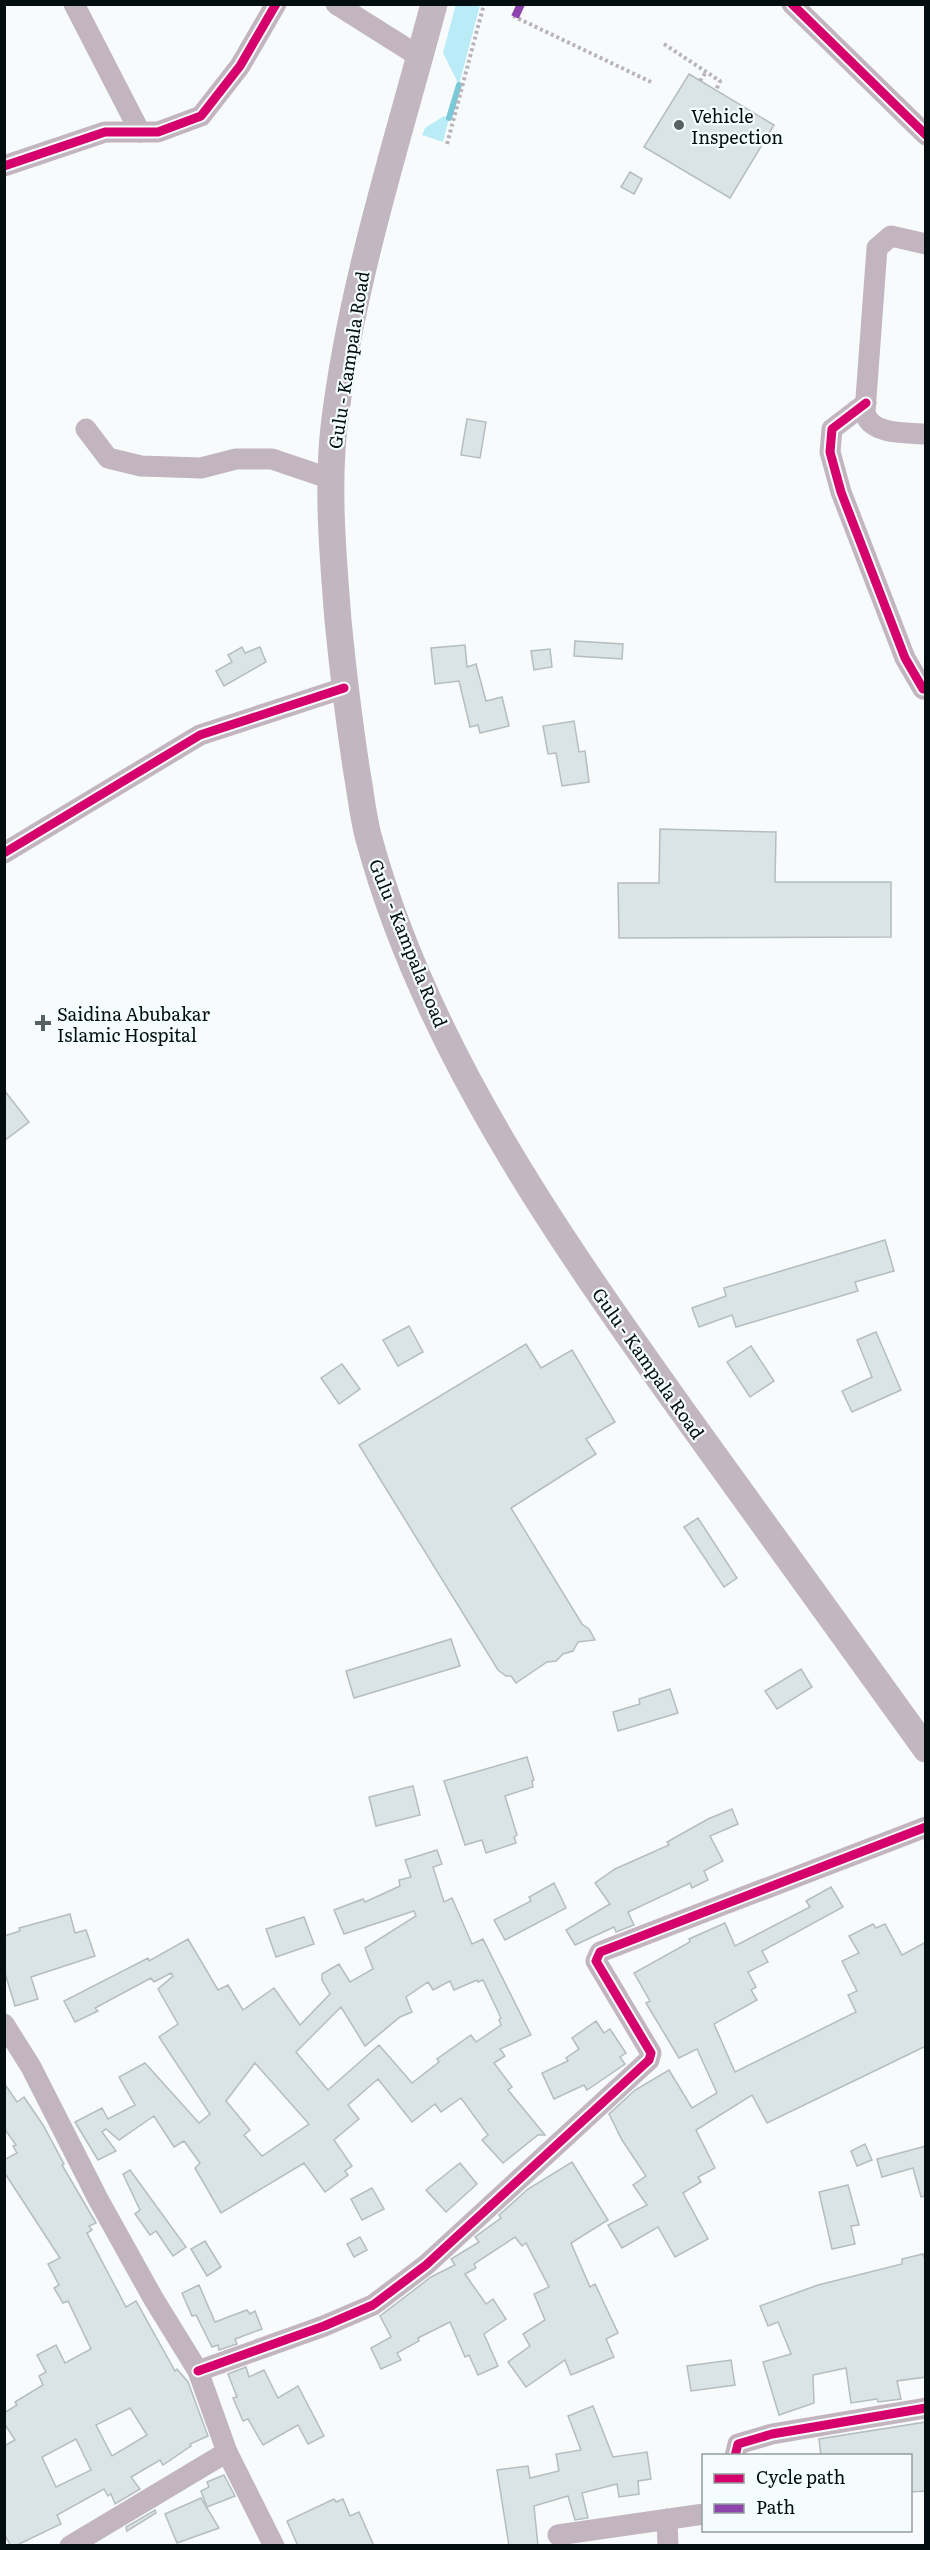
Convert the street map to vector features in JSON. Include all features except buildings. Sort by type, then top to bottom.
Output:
[{"type":"main road","name":"Gulu - Kampala Road","points":[[434,4],[360,273],[334,428],[331,479],[335,579],[344,688],[367,834],[383,887],[428,998],[482,1106],[534,1196],[605,1302],[926,1749]]},
{"type":"street","points":[[74,4],[140,132]]},
{"type":"street","points":[[4,166],[105,132],[158,132],[201,116],[240,66],[276,4]]},
{"type":"street","points":[[336,4],[420,57]]},
{"type":"street","points":[[792,4],[926,135]]},
{"type":"street","points":[[926,244],[891,236],[877,248],[866,403],[866,418],[873,425],[901,433],[926,434]]},
{"type":"street","points":[[866,403],[832,429],[830,452],[863,555],[905,658],[923,689]]},
{"type":"street","points":[[86,429],[108,458],[141,466],[201,468],[236,459],[272,459],[331,479]]},
{"type":"street","points":[[4,853],[200,735],[344,688]]},
{"type":"street","points":[[198,2371],[324,2326],[373,2305],[426,2265],[649,2060],[651,2053],[596,1961],[600,1952],[926,1827]]},
{"type":"street","points":[[4,2024],[32,2067],[98,2199],[153,2298],[198,2371],[227,2452],[274,2546]]},
{"type":"street","points":[[736,2454],[738,2444],[772,2434],[926,2408]]},
{"type":"street","points":[[70,2546],[227,2452]]},
{"type":"street","points":[[558,2535],[702,2514]]},
{"type":"street","points":[[667,2519],[668,2546]]},
{"type":"path","points":[[447,144],[484,4]]},
{"type":"path","points":[[513,16],[651,82]]},
{"type":"path","points":[[664,44],[720,81],[716,90]]},
{"type":"path","points":[[700,81],[706,72]]},
{"type":"shaded area","points":[[456,4],[480,5],[459,85],[443,53]]},
{"type":"shaded area","points":[[444,116],[449,118],[443,142],[422,135],[425,128]]},
{"type":"waterway","points":[[449,118],[459,85]]},
{"type":"marked path","points":[[515,17],[521,4]]},
{"type":"cycle path","points":[[4,166],[105,132],[158,132],[201,116],[240,66],[276,4]]},
{"type":"cycle path","points":[[792,4],[926,135]]},
{"type":"cycle path","points":[[866,403],[832,429],[830,452],[841,492],[905,658],[923,689]]},
{"type":"cycle path","points":[[4,853],[200,735],[344,688]]},
{"type":"cycle path","points":[[198,2371],[324,2326],[373,2305],[426,2265],[649,2060],[651,2053],[596,1961],[600,1952],[926,1827]]},
{"type":"cycle path","points":[[736,2454],[738,2444],[772,2434],[926,2408]]},
{"type":"place","name":"Vehicle Inspection","points":[[679,125]]},
{"type":"place","name":"Saidina Abubakar Islamic Hospital","points":[[43,1023]]}]
